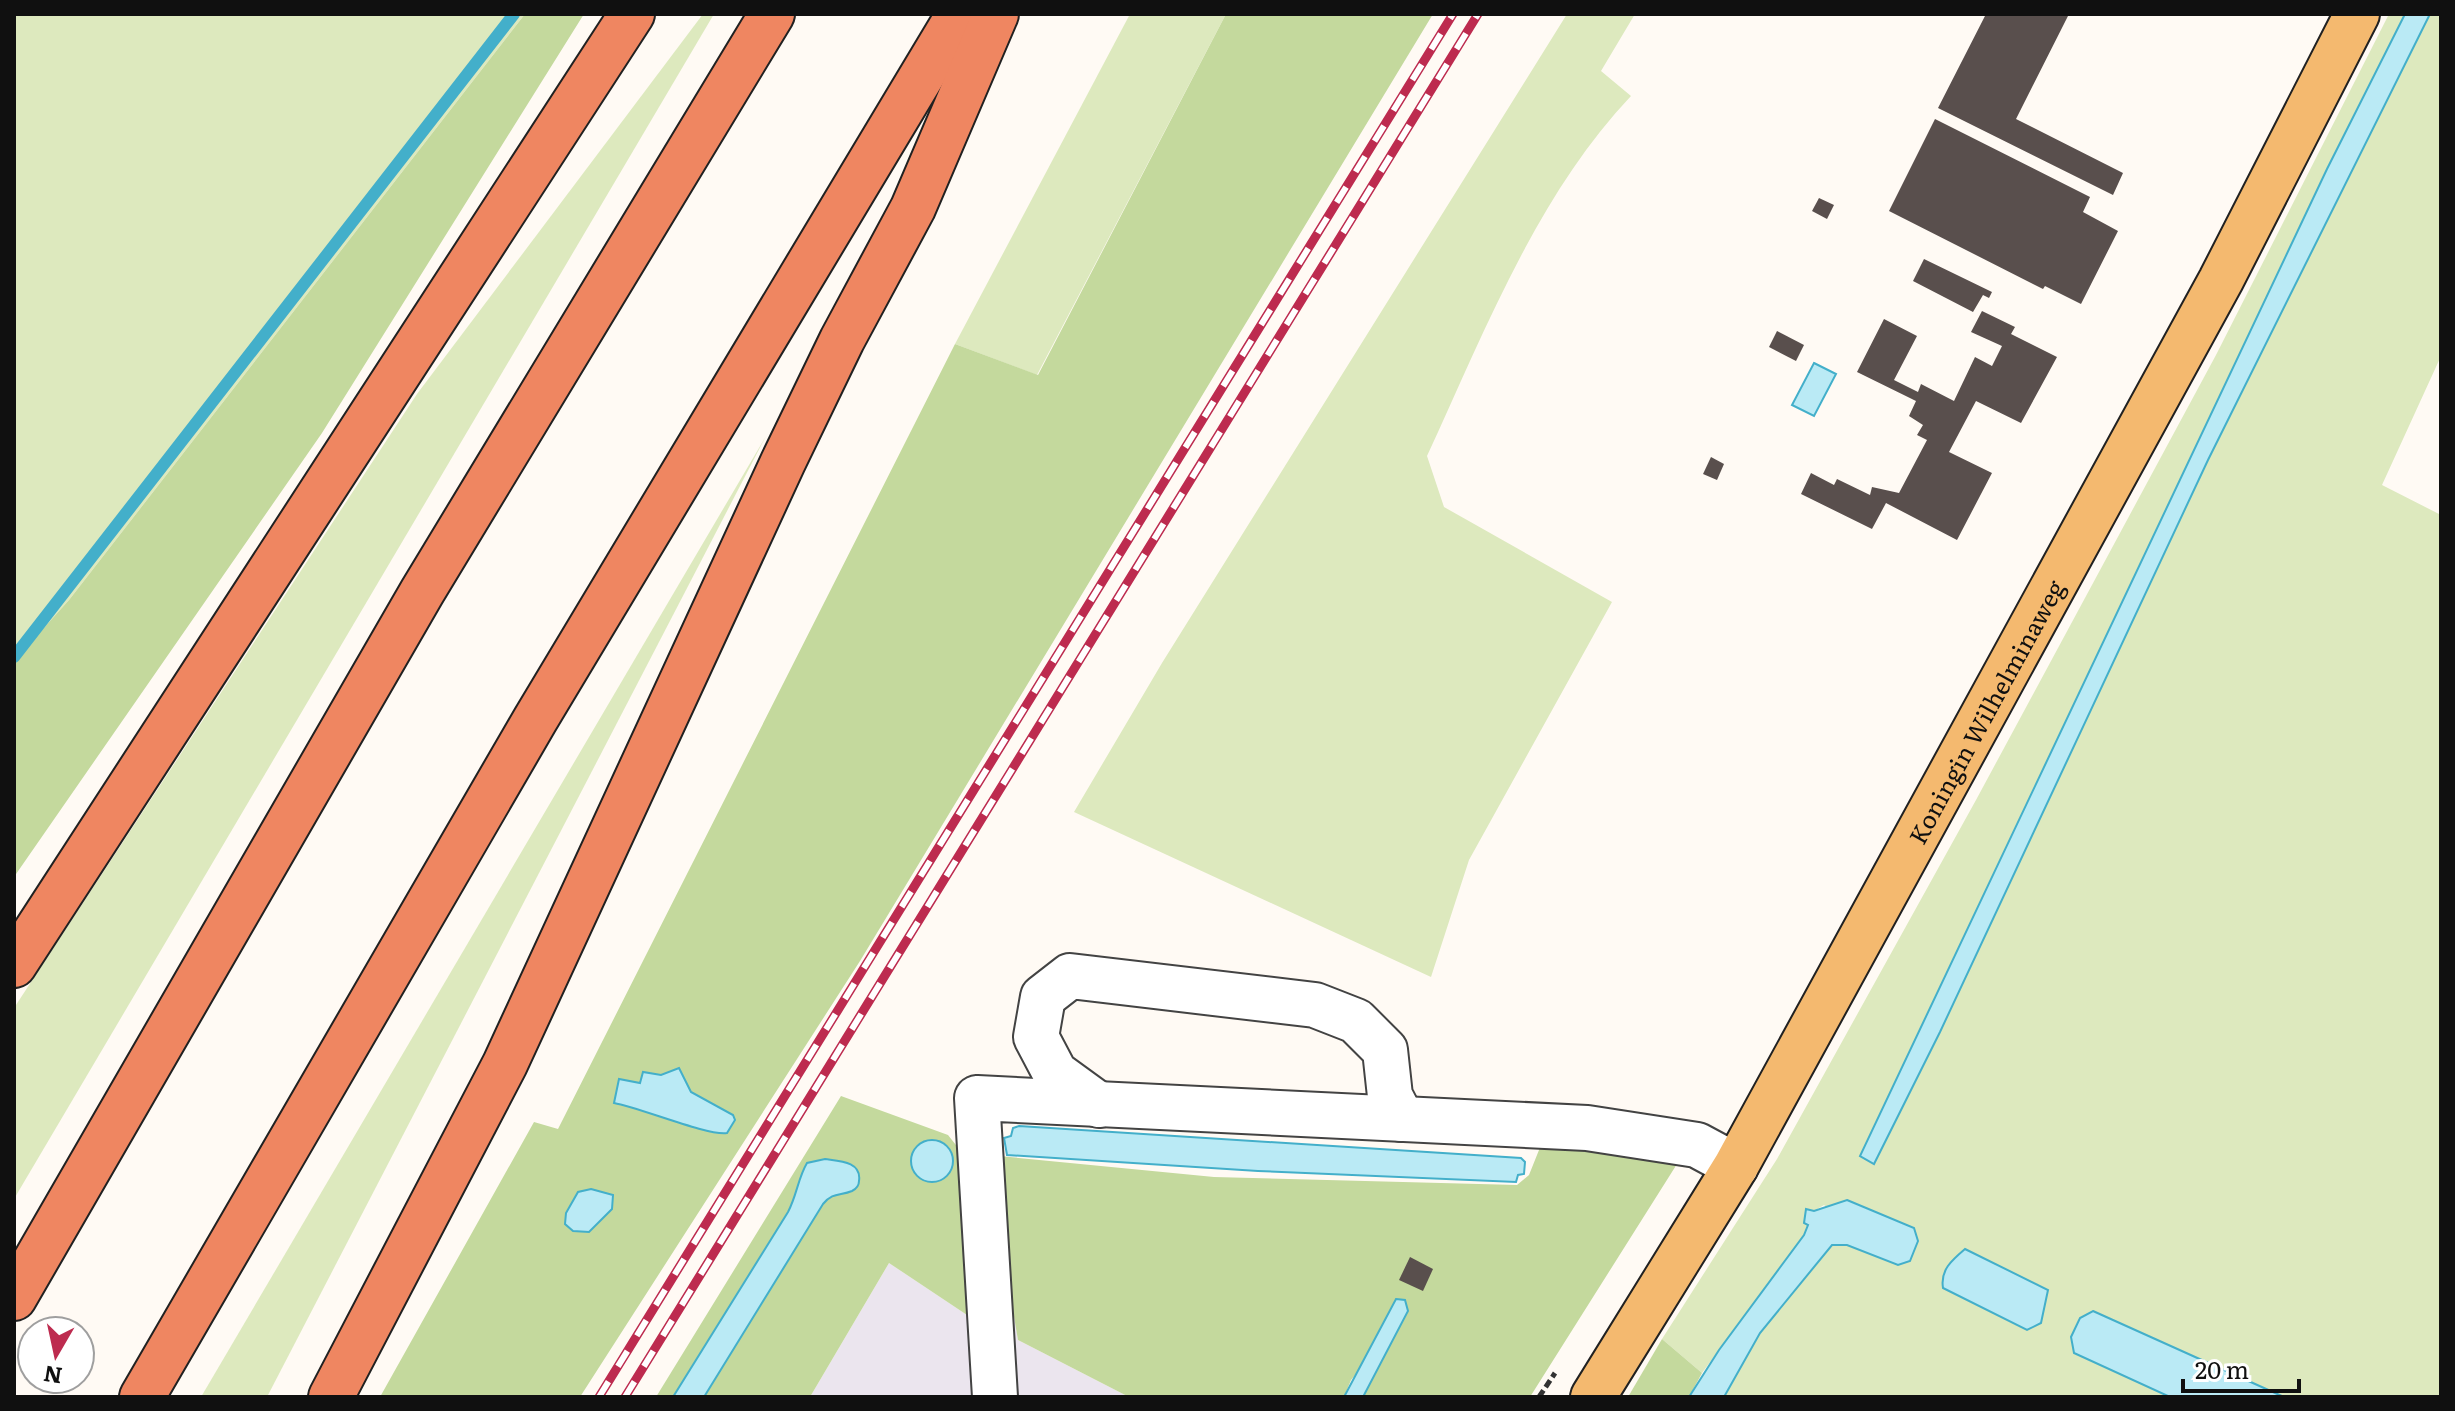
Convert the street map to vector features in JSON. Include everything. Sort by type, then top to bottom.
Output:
[{"type":"highway","points":[[14,965],[632,14]]},
{"type":"highway","points":[[14,1298],[422,592],[772,14]]},
{"type":"highway","points":[[142,1397],[535,720],[959,14]]},
{"type":"highway","points":[[331,1397],[505,1064],[783,462],[913,208],[996,14]]},
{"type":"main road","name":"Koningin Wilhelminaweg","points":[[1593,1397],[1736,1166],[2221,280],[2357,14]]},
{"type":"street","points":[[1099,1105],[1055,1073],[1036,1037],[1043,997],[1070,976],[1315,1005],[1356,1021],[1385,1050],[1390,1096],[1402,1119]]},
{"type":"street","points":[[995,1397],[977,1098],[1587,1128],[1697,1145],[1736,1166]]},
{"type":"shaded area","points":[[995,1160],[1018,1340],[1129,1397],[810,1397],[889,1263],[967,1315],[969,1213]]},
{"type":"green space","points":[[14,14],[525,14],[69,600],[14,661]]},
{"type":"green space","points":[[525,14],[584,14],[322,433],[14,877],[14,661],[69,600]]},
{"type":"green space","points":[[703,14],[714,14],[14,1199],[14,1008],[417,394]]},
{"type":"green space","points":[[1130,14],[1226,14],[1037,375],[955,344]]},
{"type":"green space","points":[[1226,14],[1433,14],[860,961],[580,1397],[380,1397],[534,1122],[558,1129],[955,344],[1038,375]],"holes":[[[679,1068],[691,1092],[735,1120],[727,1133],[705,1130],[614,1103],[619,1079],[641,1083],[643,1072],[661,1075]]]},
{"type":"green space","points":[[1567,14],[1635,14],[1601,71],[1631,96],[1567,177],[1540,221],[1492,314],[1427,456],[1444,507],[1612,602],[1469,860],[1431,977],[1074,812],[1162,663]]},
{"type":"green space","points":[[2389,14],[2441,14],[2441,356],[2382,485],[2441,515],[2441,1397],[2284,1397],[2094,1312],[2079,1318],[2071,1337],[2074,1353],[2170,1397],[1724,1397],[1760,1333],[1832,1245],[1847,1245],[1898,1265],[1824,1205],[1814,1211],[1804,1235],[1702,1373],[1662,1339],[1777,1159],[1976,800],[2216,355]]},
{"type":"green space","points":[[766,436],[267,1397],[201,1397]]},
{"type":"green space","points":[[841,1096],[948,1135],[967,1159],[967,1315],[889,1263],[810,1397],[704,1397],[823,1204],[834,1194],[847,1192],[808,1163],[788,1212],[673,1397],[656,1397]]},
{"type":"green space","points":[[1545,1135],[1677,1164],[1530,1397],[1363,1397],[1408,1311],[1351,1380],[1344,1397],[1129,1397],[1018,1340],[994,1200],[999,1156],[1214,1177],[1517,1185],[1529,1175]]},
{"type":"green space","points":[[1662,1339],[1702,1373],[1689,1397],[1628,1397]]},
{"type":"water","points":[[2405,14],[2430,14],[2208,460],[1940,1032],[1874,1164],[1860,1156],[2327,169]]},
{"type":"water","points":[[1814,363],[1836,374],[1814,416],[1792,405]]},
{"type":"water","points":[[679,1068],[691,1092],[733,1115],[735,1120],[727,1133],[705,1130],[614,1103],[619,1079],[640,1083],[643,1072],[661,1075]]},
{"type":"water","points":[[1013,1128],[1521,1158],[1525,1162],[1524,1174],[1518,1175],[1516,1182],[1258,1171],[1007,1155],[1004,1138],[1011,1136]]},
{"type":"water","points":[[932,1140],[947,1146],[953,1161],[947,1176],[932,1182],[917,1176],[911,1161],[917,1146]]},
{"type":"water","points":[[825,1159],[857,1169],[857,1187],[823,1204],[704,1397],[673,1397],[788,1212],[807,1163]]},
{"type":"water","points":[[591,1189],[613,1195],[612,1209],[589,1232],[573,1231],[565,1224],[566,1213],[578,1192]]},
{"type":"water","points":[[1847,1200],[1914,1228],[1918,1241],[1910,1261],[1898,1265],[1847,1245],[1832,1245],[1760,1333],[1724,1397],[1689,1397],[1719,1350],[1804,1235],[1808,1225],[1804,1223],[1806,1209],[1814,1211]]},
{"type":"water","points":[[1965,1249],[2048,1290],[2041,1323],[2027,1330],[1943,1288],[1945,1271]]},
{"type":"water","points":[[1396,1299],[1405,1300],[1408,1311],[1363,1397],[1344,1397]]},
{"type":"water","points":[[2093,1311],[2284,1397],[2170,1397],[2074,1353],[2071,1337],[2080,1318]]},
{"type":"building","points":[[1986,14],[2069,14],[2016,119],[2123,173],[2113,195],[1938,108]]},
{"type":"building","points":[[1935,119],[2090,197],[2083,212],[2118,231],[2081,304],[2045,286],[2043,289],[1889,211]]},
{"type":"building","points":[[1819,198],[1834,205],[1827,219],[1812,211]]},
{"type":"building","points":[[1924,259],[1992,292],[1989,298],[1983,295],[1973,312],[1913,281]]},
{"type":"building","points":[[1982,311],[2015,327],[2011,334],[2057,357],[2021,423],[1976,401],[1949,452],[1992,473],[1957,540],[1886,503],[1872,529],[1801,494],[1811,473],[1834,485],[1837,479],[1870,495],[1872,487],[1899,493],[1927,440],[1917,435],[1923,425],[1909,416],[1916,401],[1857,372],[1884,319],[1917,336],[1894,380],[1918,392],[1921,384],[1954,401],[1975,357],[1992,366],[2002,346],[1971,332]]},
{"type":"building","points":[[1777,331],[1804,345],[1796,361],[1769,347]]},
{"type":"building","points":[[1711,457],[1724,464],[1717,480],[1703,474]]},
{"type":"building","points":[[1410,1257],[1433,1269],[1423,1291],[1399,1280]]},
{"type":"waterway","points":[[14,657],[514,14]]},
{"type":"railway","points":[[599,1397],[1453,14]]},
{"type":"railway","points":[[625,1397],[1478,14]]}]
